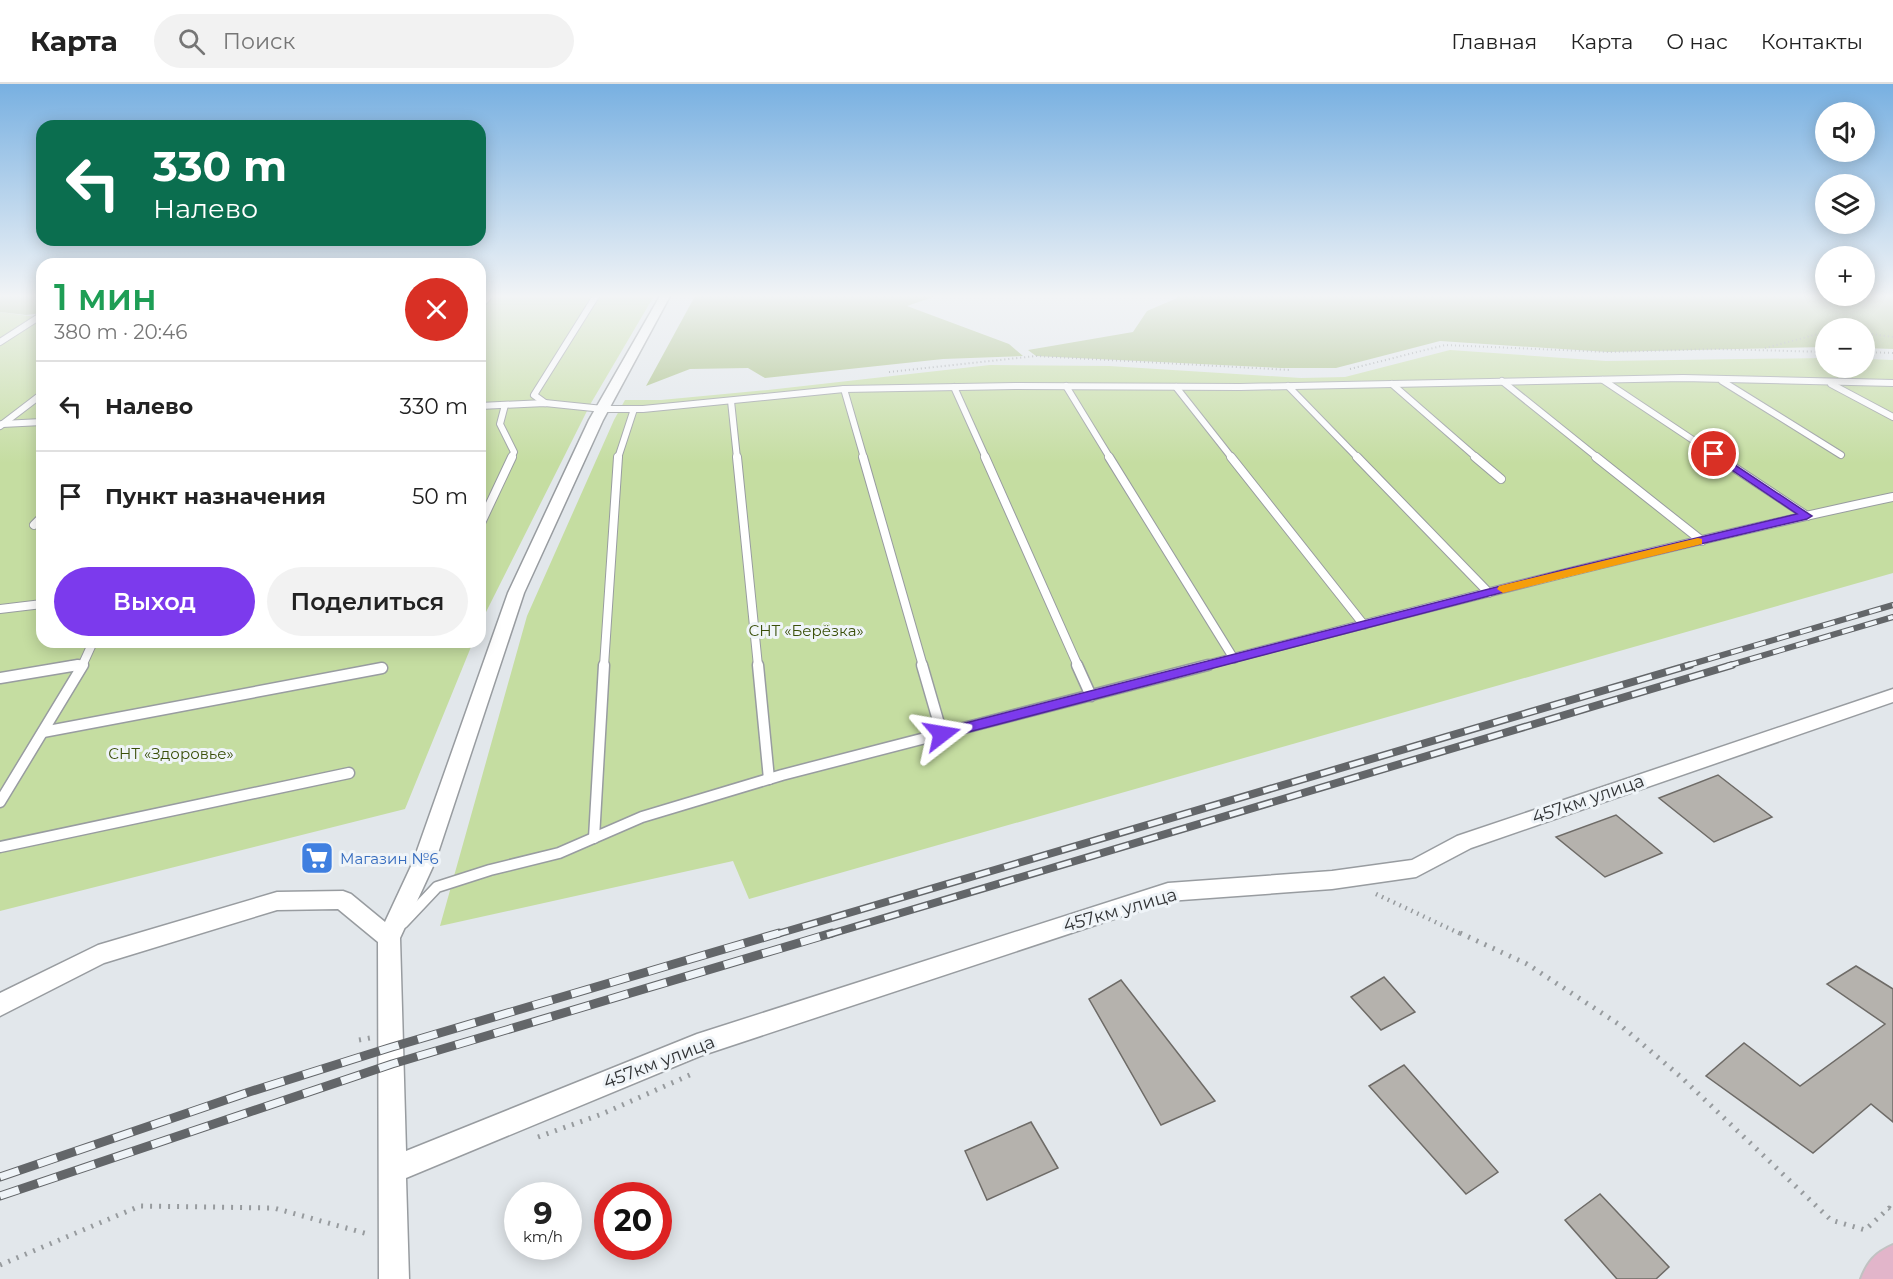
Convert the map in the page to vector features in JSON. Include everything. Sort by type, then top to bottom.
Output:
[{"type":"main road","points":[[1884,1279],[1893,1268]]},
{"type":"street","points":[[394,1279],[389,938],[424,862],[516,593],[603,409],[634,352]]},
{"type":"street","name":"457км улица","points":[[393,1170],[697,1046],[1168,892],[1332,880],[1416,868],[1464,842],[1893,694]]},
{"type":"street","points":[[0,1005],[98,955],[277,901],[343,900],[389,938]]},
{"type":"lane","points":[[545,403],[534,395],[561,352]]},
{"type":"lane","points":[[1603,380],[1807,516]]},
{"type":"lane","points":[[486,406],[545,403],[603,409],[634,409],[844,389],[954,387],[1288,386],[1603,380],[1893,383]]},
{"type":"lane","points":[[1720,380],[1841,455]]},
{"type":"lane","points":[[1502,381],[1702,541]]},
{"type":"lane","points":[[1829,383],[1893,417]]},
{"type":"lane","points":[[1392,384],[1501,479]]},
{"type":"lane","points":[[1066,386],[1234,659]]},
{"type":"lane","points":[[1288,386],[1489,593]]},
{"type":"lane","points":[[954,387],[1091,696]]},
{"type":"lane","points":[[1176,387],[1364,625]]},
{"type":"lane","points":[[844,389],[942,734]]},
{"type":"lane","points":[[1,424],[36,398]]},
{"type":"lane","points":[[731,400],[770,779]]},
{"type":"lane","points":[[486,512],[514,452],[500,424],[505,405]]},
{"type":"lane","points":[[594,838],[616,463],[634,409]]},
{"type":"lane","points":[[1,424],[36,423]]},
{"type":"lane","points":[[389,938],[437,887],[490,870],[559,854],[642,818],[770,779],[1489,593],[1893,497]]},
{"type":"lane","points":[[0,609],[36,604]]},
{"type":"lane","points":[[0,802],[84,664],[91,648]]},
{"type":"lane","points":[[0,678],[84,664]]},
{"type":"lane","points":[[43,732],[382,668]]},
{"type":"lane","points":[[0,847],[349,773]]},
{"type":"path","points":[[1348,370],[1419,352]]},
{"type":"path","points":[[1603,352],[1623,352]]},
{"type":"path","points":[[1875,352],[1893,353]]},
{"type":"path","points":[[881,373],[1036,356],[1291,370]]},
{"type":"path","points":[[1364,893],[1376,894],[1527,964],[1620,1025],[1681,1077],[1831,1220],[1865,1230],[1889,1208],[1893,1211]]},
{"type":"path","points":[[527,1142],[602,1114],[696,1072]]},
{"type":"path","points":[[0,1265],[140,1206],[274,1208],[394,1241]]},
{"type":"green space","name":"СНТ «Здоровье»","points":[[0,352],[36,352],[36,648],[471,648],[405,809],[0,911]]},
{"type":"green space","points":[[486,352],[621,352],[591,403],[486,612]]},
{"type":"green space","points":[[665,352],[1018,352],[1023,356],[943,359],[765,378],[748,368],[690,369],[646,386]]},
{"type":"green space","points":[[1030,352],[1399,352],[1336,368],[1281,368],[1036,356]]},
{"type":"green space","name":"СНТ «Берёзка»","points":[[1443,352],[1475,352],[1606,361],[1815,358],[1815,378],[1875,378],[1875,359],[1893,360],[1893,573],[749,899],[733,861],[440,926],[527,616],[625,400],[661,400],[768,390],[990,365],[1109,366],[1301,378],[1345,377]]},
{"type":"building","points":[[1718,775],[1772,817],[1714,842],[1659,798]]},
{"type":"building","points":[[1616,815],[1662,853],[1605,877],[1556,837]]},
{"type":"building","points":[[1856,966],[1893,989],[1893,1122],[1871,1104],[1813,1153],[1706,1076],[1744,1043],[1800,1086],[1885,1024],[1827,984]]},
{"type":"building","points":[[1384,977],[1415,1012],[1381,1030],[1351,997]]},
{"type":"building","points":[[1121,980],[1215,1101],[1161,1125],[1089,999]]},
{"type":"building","points":[[1404,1065],[1498,1172],[1466,1194],[1369,1086]]},
{"type":"building","points":[[1031,1122],[1058,1168],[987,1200],[965,1151]]},
{"type":"building","points":[[1600,1194],[1669,1267],[1656,1279],[1617,1279],[1565,1220]]},
{"type":"railway","points":[[1685,666],[1893,605]]},
{"type":"railway","points":[[1727,666],[1893,617]]},
{"type":"railway","points":[[774,935],[1690,665]]},
{"type":"railway","points":[[827,935],[1732,665]]},
{"type":"railway","points":[[0,1177],[249,1092],[392,1047],[779,933]]},
{"type":"railway","points":[[0,1196],[392,1064],[832,933]]},
{"type":"slow traffic","points":[[1503,589],[1698,542]]},
{"type":"place","name":"Магазин №6","points":[[317,858]]},
{"type":"route","points":[[942,734],[1567,572],[1807,516],[1714,454]]}]
